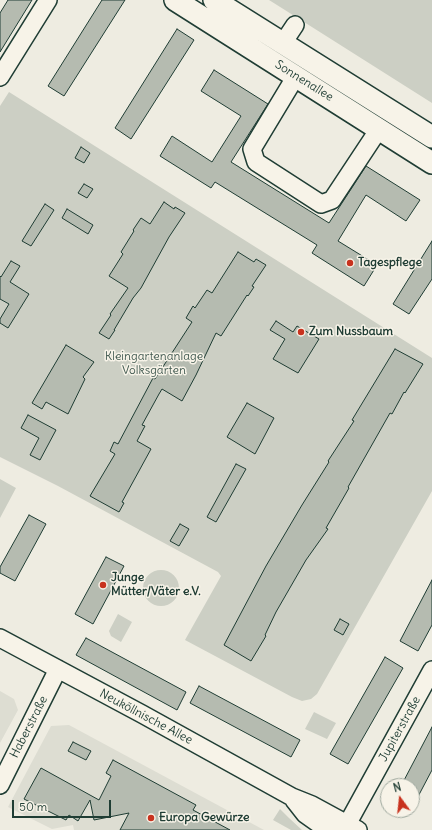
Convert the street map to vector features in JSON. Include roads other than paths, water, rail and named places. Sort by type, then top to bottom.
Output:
[{"type":"main road","name":"Sonnenallee","points":[[175,0],[432,163]]},
{"type":"main road","name":"Sonnenallee","points":[[214,0],[432,137]]},
{"type":"street","points":[[0,77],[48,0]]},
{"type":"street","points":[[283,43],[295,25]]},
{"type":"street","points":[[296,76],[252,149],[256,162],[321,204],[332,200],[379,129]]},
{"type":"street","name":"Neuköllnische Allee","points":[[0,638],[292,797],[312,805],[350,828]]},
{"type":"street","name":"Haberstraße","points":[[0,785],[58,669]]},
{"type":"street","name":"Jupiterstraße","points":[[350,828],[432,670]]},
{"type":"street","name":"Neuköllnische Allee","points":[[292,797],[305,814],[329,830]]},
{"type":"place","name":"Tagespflege","points":[[350,263]]},
{"type":"place","name":"Zum Nussbaum","points":[[301,332]]},
{"type":"place","name":"Junge Mütter/Väter e.V.","points":[[103,585]]},
{"type":"place","name":"Europa Gewürze","points":[[151,818]]},
{"type":"park label","name":"Kleingartenanlage Volksgärten","points":[[154,364]]}]
